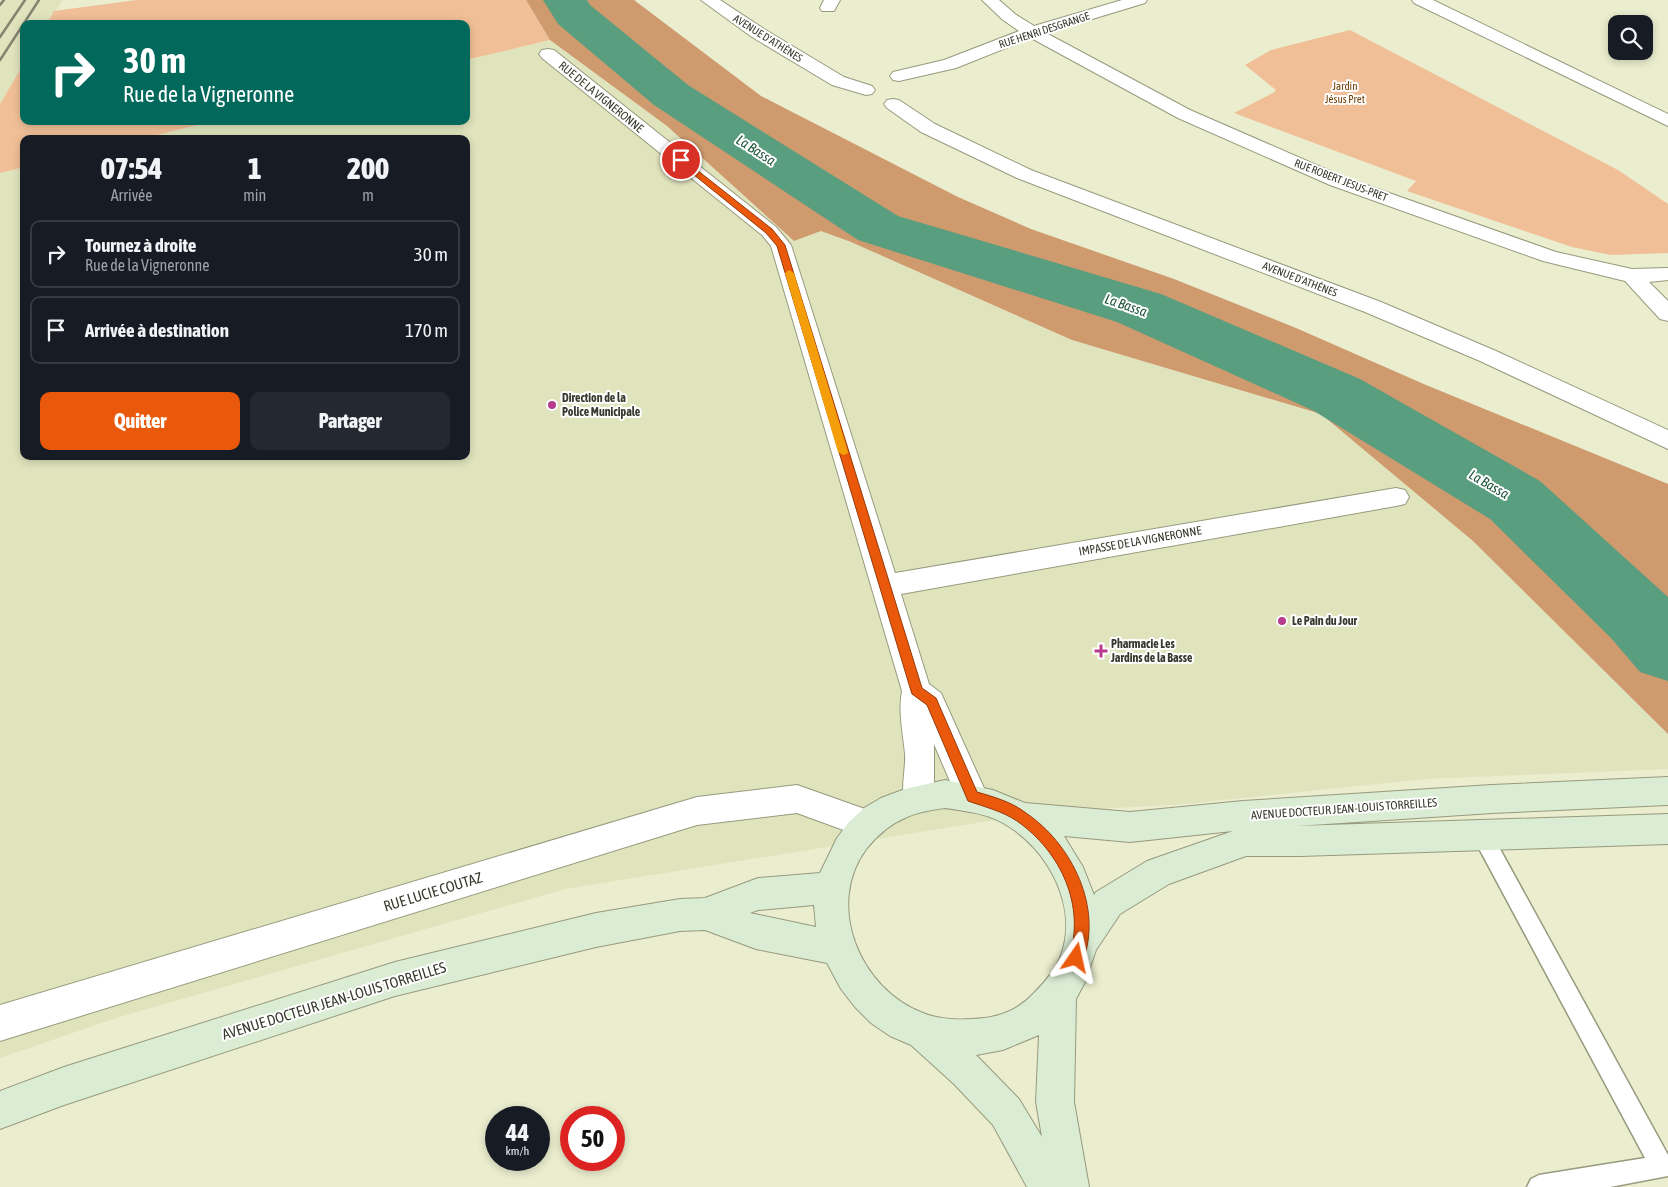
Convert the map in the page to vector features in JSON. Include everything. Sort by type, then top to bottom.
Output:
[{"type":"main road","name":"AVENUE DOCTEUR JEAN-LOUIS TORREILLES","points":[[1022,817],[1130,827],[1243,815],[1492,799],[1668,791]]},
{"type":"main road","points":[[924,1032],[962,1038],[998,1034],[1032,1019],[1058,995],[1071,974],[1082,942],[1080,905],[1070,870],[1049,840],[1022,817],[998,804],[972,797],[945,794],[918,798],[892,808],[868,824],[845,852],[832,888],[831,918],[838,948],[857,984],[886,1012],[924,1032],[967,1071],[1006,1112],[1049,1187]]},
{"type":"main road","name":"AVENUE DOCTEUR JEAN-LOUIS TORREILLES","points":[[1082,942],[1108,903],[1159,872],[1246,841],[1300,841],[1668,829]]},
{"type":"main road","name":"AVENUE DOCTEUR JEAN-LOUIS TORREILLES","points":[[0,1110],[64,1086],[395,980],[596,930],[680,915],[705,914],[758,894],[832,888]]},
{"type":"main road","name":"AVENUE DOCTEUR JEAN-LOUIS TORREILLES","points":[[705,914],[756,932],[838,948]]},
{"type":"main road","points":[[1058,995],[1055,1102],[1069,1187]]},
{"type":"street","name":"AVENUE D'ATHÈNES","points":[[709,0],[758,33],[838,81],[881,81]]},
{"type":"street","name":"RUE ROBERT JESUS-PRET","points":[[990,0],[1009,17],[1032,32],[1184,114],[1337,181],[1550,257],[1632,276],[1668,274]]},
{"type":"street","name":"RUE HENRI DESGRANGE","points":[[881,81],[950,64],[1032,32],[1139,0]]},
{"type":"street","points":[[1420,0],[1668,121]]},
{"type":"street","name":"RUE DE LA VIGNERONNE","points":[[548,54],[769,231],[781,245],[917,691],[914,706],[920,755],[918,798]]},
{"type":"street","name":"RUE HENRI DESGRANGE","points":[[920,94],[950,64]]},
{"type":"street","points":[[920,94],[905,104],[882,103],[871,98],[881,81],[915,80],[920,94],[928,128]]},
{"type":"street","name":"AVENUE D'ATHÈNES","points":[[894,104],[928,128],[1024,174],[1373,307],[1488,356],[1668,440]]},
{"type":"street","points":[[1632,276],[1668,314]]},
{"type":"street","name":"IMPASSE DE LA VIGNERONNE","points":[[884,586],[1396,497]]},
{"type":"street","name":"RUE DE LA VIGNERONNE","points":[[917,691],[931,702],[972,797]]},
{"type":"street","name":"RUE LUCIE COUTAZ","points":[[0,1023],[697,812],[797,798],[868,824]]},
{"type":"lane","points":[[1482,835],[1662,1167],[1539,1187]]},
{"type":"shaded area","points":[[0,0],[63,0],[50,20],[20,20],[20,70],[0,104]]},
{"type":"shaded area","points":[[526,0],[634,0],[761,96],[958,197],[1031,229],[1174,279],[1296,328],[1426,385],[1668,484],[1668,734],[1473,541],[1321,414],[1072,340],[851,242],[821,231],[794,241],[667,126],[550,40]]},
{"type":"shaded area","points":[[550,40],[667,126],[794,241],[821,231],[851,242],[1072,340],[1321,414],[1473,541],[1668,734],[1668,769],[1426,779],[1174,805],[1051,811],[565,889],[116,1018],[0,1058],[0,173],[20,168],[20,460],[470,460],[470,135],[158,135],[198,125],[470,125],[470,59]]},
{"type":"green space","points":[[137,0],[526,0],[550,40],[470,59],[470,20],[49,20],[54,11]]},
{"type":"green space","name":"Jardin Jésus Pret","points":[[1350,30],[1618,170],[1668,204],[1668,253],[1611,255],[1572,247],[1407,191],[1416,181],[1234,113],[1276,90],[1245,65],[1271,50]]},
{"type":"green space","points":[[20,70],[20,125],[198,125],[157,135],[20,135],[20,168],[0,173],[0,104]]},
{"type":"waterway","name":"La Bassa","points":[[565,0],[574,14],[671,95],[878,228],[1139,308],[1337,395],[1515,500],[1638,616],[1668,649]]},
{"type":"railway","points":[[0,5],[4,0]]},
{"type":"railway","points":[[0,37],[25,0]]},
{"type":"railway","points":[[26,20],[39,0]]},
{"type":"railway","points":[[0,60],[20,29]]},
{"type":"slow traffic","points":[[789,273],[843,452]]},
{"type":"place","name":"Direction de la Police Municipale","points":[[552,405]]},
{"type":"place","name":"Le Pain du Jour","points":[[1282,621]]},
{"type":"place","name":"Pharmacie Les Jardins de la Basse","points":[[1101,651]]},
{"type":"route","points":[[681,160],[769,231],[781,245],[917,691],[931,702],[972,797],[998,804],[1022,817],[1049,840],[1070,870],[1080,905],[1082,942],[1076,958]]}]
